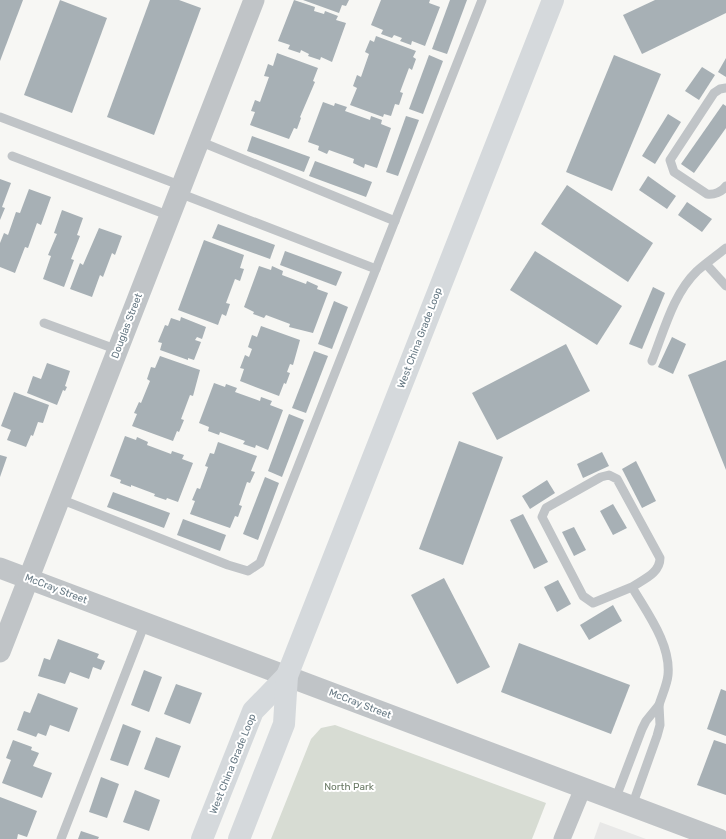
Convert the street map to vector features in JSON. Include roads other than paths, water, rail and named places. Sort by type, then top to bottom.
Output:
[{"type":"main road","name":"West China Grade Loop","points":[[239,839],[284,724],[287,676],[553,0]]},
{"type":"main road","name":"West China Grade Loop","points":[[202,839],[253,711],[287,676]]},
{"type":"street","name":"Douglas Street","points":[[0,652],[254,0]]},
{"type":"street","name":"McCray Street","points":[[0,568],[719,839]]},
{"type":"street","points":[[562,839],[583,788]]},
{"type":"lane","points":[[60,499],[248,572],[260,563],[482,0]]},
{"type":"lane","points":[[726,88],[720,89],[714,93],[670,160],[674,172],[706,194],[712,195],[724,189],[726,186]]},
{"type":"lane","points":[[0,117],[376,269]]},
{"type":"lane","points":[[199,141],[395,221]]},
{"type":"lane","points":[[12,156],[170,216]]},
{"type":"lane","points":[[652,361],[673,306],[684,286],[696,272],[726,248]]},
{"type":"lane","points":[[706,264],[726,286]]},
{"type":"lane","points":[[44,323],[118,350]]},
{"type":"lane","points":[[609,475],[617,479],[660,558],[660,564],[655,572],[632,587],[593,603],[583,596],[542,517],[546,508],[601,477],[609,475]]},
{"type":"lane","points":[[623,803],[642,730],[659,705],[668,677],[669,663],[661,638],[632,587]]},
{"type":"lane","points":[[61,839],[145,623]]},
{"type":"lane","points":[[623,803],[657,736],[660,726],[659,705]]},
{"type":"park label","name":"North Park","points":[[349,787]]}]
